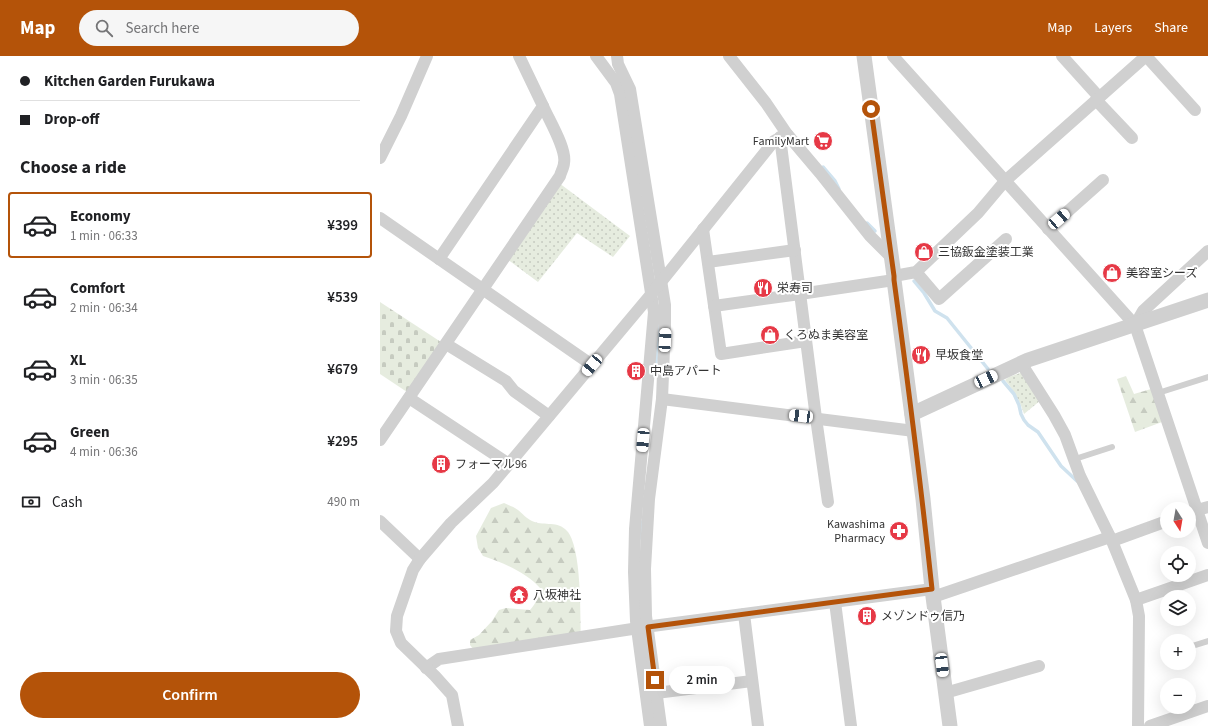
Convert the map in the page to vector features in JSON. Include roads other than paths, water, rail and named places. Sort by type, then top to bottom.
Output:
[{"type":"street","points":[[380,158],[401,116],[427,56]]},
{"type":"street","points":[[380,440],[560,176],[564,163],[564,155],[561,145],[519,56]]},
{"type":"street","points":[[596,56],[616,84],[620,94],[656,288],[665,305],[662,399],[649,499],[645,569],[643,628],[650,726]]},
{"type":"street","points":[[617,56],[618,64],[630,90],[656,288],[635,529],[634,572],[661,726]]},
{"type":"street","points":[[729,56],[766,102],[783,135],[820,173],[870,236],[891,257]]},
{"type":"street","points":[[864,56],[923,499],[932,593],[950,726]]},
{"type":"street","points":[[893,56],[1135,325],[1208,543]]},
{"type":"street","points":[[1062,56],[1132,138]]},
{"type":"street","points":[[714,306],[800,294],[894,278],[916,272],[978,213],[1005,181],[1146,56],[1195,110]]},
{"type":"street","points":[[439,259],[543,106]]},
{"type":"street","points":[[458,726],[452,695],[400,643],[396,631],[397,616],[413,570],[420,559],[451,523],[493,483],[656,288],[774,142],[783,135]]},
{"type":"street","points":[[783,135],[794,250],[828,502]]},
{"type":"street","points":[[1048,228],[1104,180]]},
{"type":"street","points":[[380,218],[592,365]]},
{"type":"street","points":[[703,229],[721,354],[806,341]]},
{"type":"street","points":[[916,272],[939,299],[1006,239]]},
{"type":"street","points":[[708,262],[794,250]]},
{"type":"street","points":[[1135,325],[1143,311],[1208,251]]},
{"type":"street","points":[[912,414],[1022,363],[1208,300]]},
{"type":"street","points":[[446,344],[506,381],[514,391],[549,416]]},
{"type":"street","points":[[1022,363],[1065,435],[1080,476],[1111,539],[1136,600],[1139,616],[1138,726]]},
{"type":"street","points":[[409,398],[509,464]]},
{"type":"street","points":[[662,399],[914,431]]},
{"type":"street","points":[[426,668],[439,659],[643,628],[835,602],[932,593],[1160,523]]},
{"type":"street","points":[[381,525],[420,559]]},
{"type":"street","points":[[1136,600],[1208,575]]},
{"type":"street","points":[[835,602],[851,726]]},
{"type":"street","points":[[744,614],[758,726]]},
{"type":"street","points":[[945,693],[1039,666]]},
{"type":"street","points":[[656,693],[752,681]]},
{"type":"street","points":[[1150,726],[1208,706]]},
{"type":"lane","points":[[1158,393],[1208,377]]},
{"type":"lane","points":[[1075,459],[1112,447]]},
{"type":"lane","points":[[1196,645],[1208,641]]},
{"type":"waterway","points":[[823,167],[835,181],[839,189]]},
{"type":"waterway","points":[[867,223],[875,231]]},
{"type":"waterway","points":[[914,281],[924,293],[935,311],[947,318],[988,369]]},
{"type":"waterway","points":[[655,373],[659,325]]},
{"type":"waterway","points":[[1003,381],[1014,394],[1024,420],[1038,432],[1061,466],[1077,481]]},
{"type":"waterway","points":[[641,522],[641,538]]},
{"type":"place","name":"FamilyMart","points":[[823,141]]},
{"type":"place","name":"三協鈑金塗装工業","points":[[924,252]]},
{"type":"place","name":"美容室シーズ","points":[[1112,273]]},
{"type":"place","name":"栄寿司","points":[[763,288]]},
{"type":"place","name":"くろぬま美容室","points":[[770,335]]},
{"type":"place","name":"早坂食堂","points":[[921,355]]},
{"type":"place","name":"中島アパート","points":[[636,371]]},
{"type":"place","name":"フォーマル96","points":[[441,464]]},
{"type":"place","name":"Kawashima Pharmacy","points":[[899,531]]},
{"type":"place","name":"八坂神社","points":[[519,595]]},
{"type":"place","name":"メゾンドゥ信乃","points":[[867,616]]}]
